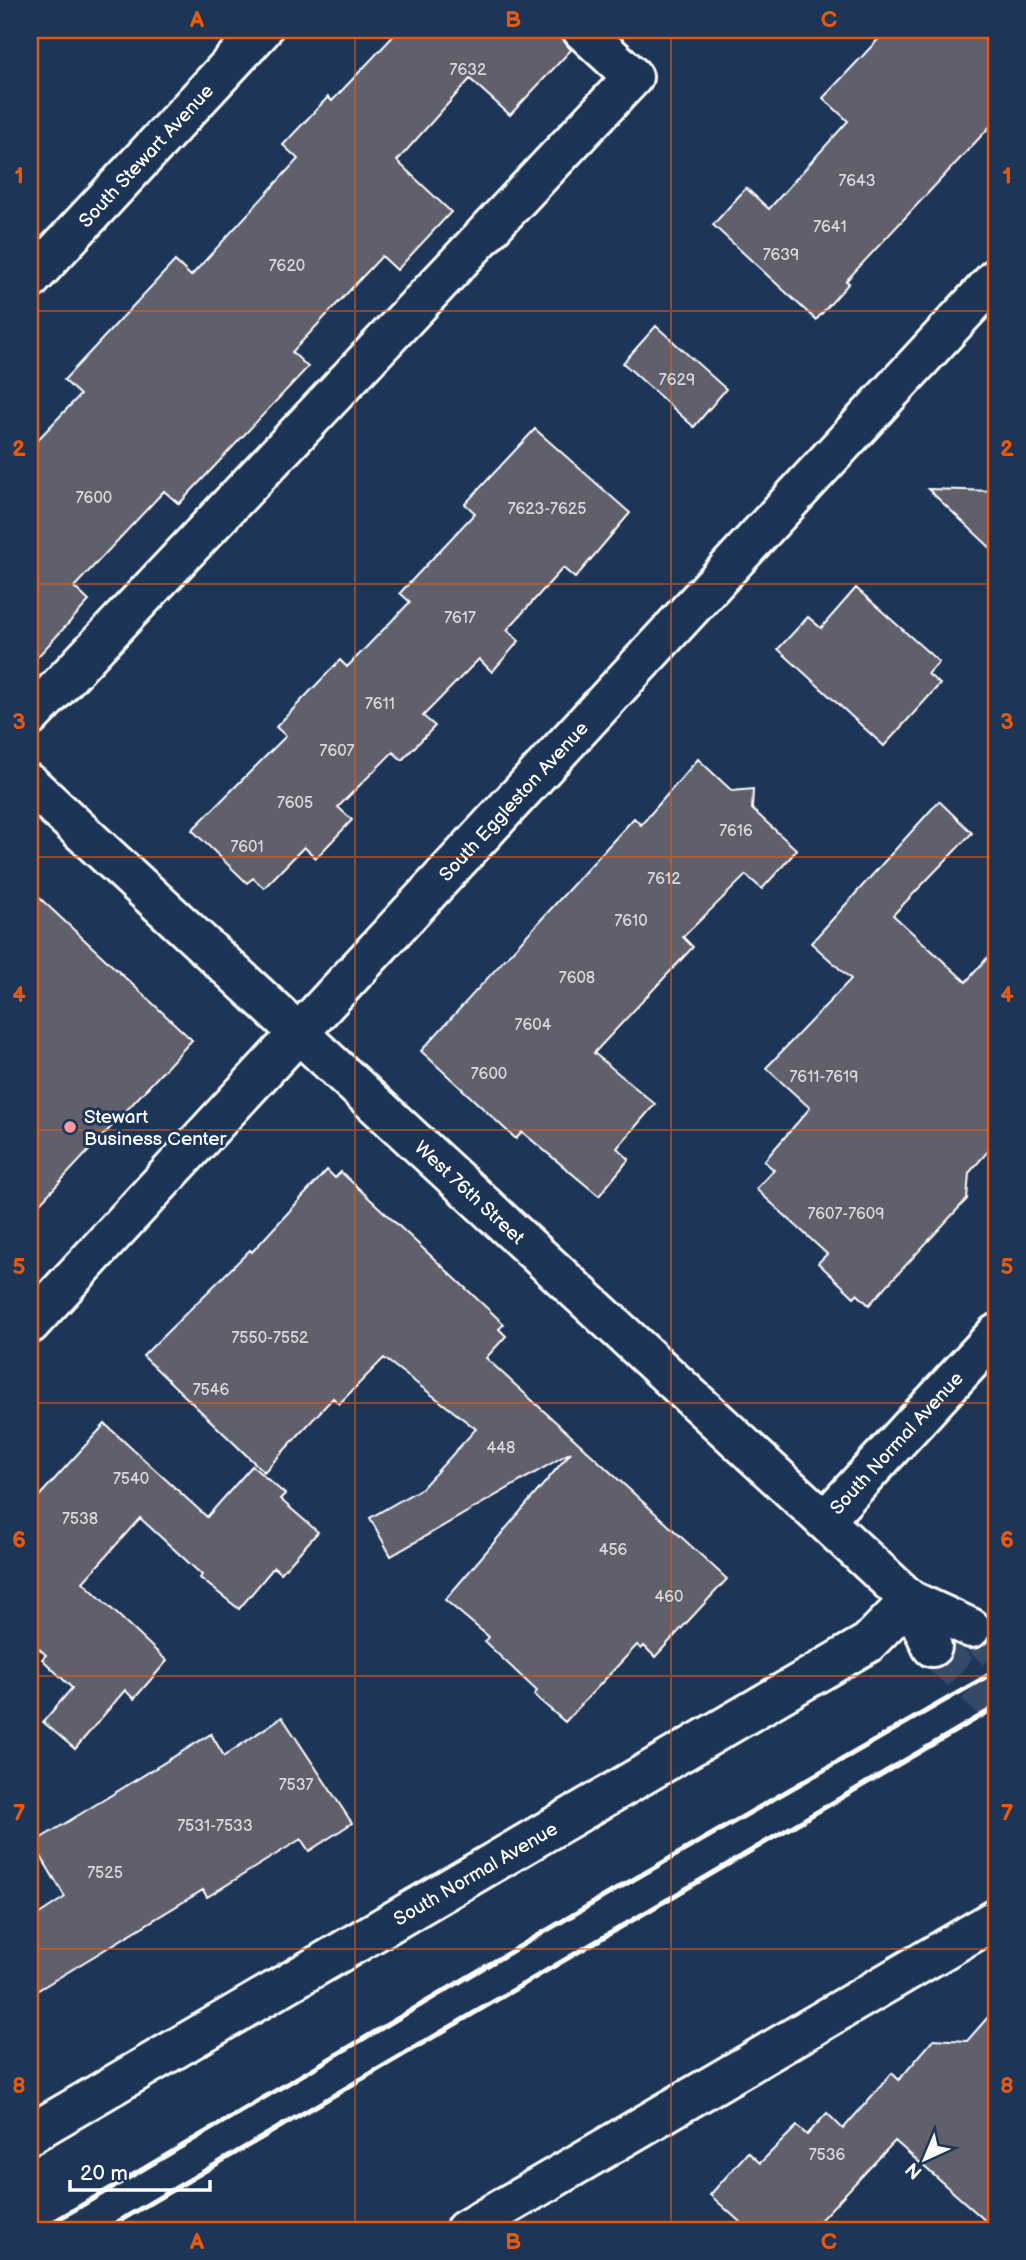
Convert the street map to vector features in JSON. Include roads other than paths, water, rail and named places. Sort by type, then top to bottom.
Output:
[{"type":"street","name":"South Stewart Avenue","points":[[30,280],[262,30]]},
{"type":"street","points":[[30,717],[633,78],[582,30]]},
{"type":"street","name":"South Eggleston Avenue","points":[[30,1324],[996,278]]},
{"type":"street","name":"West 76th Street","points":[[30,784],[910,1600],[971,1628]]},
{"type":"street","name":"South Normal Avenue","points":[[825,1520],[996,1334]]},
{"type":"street","name":"West 76th Street","points":[[910,1600],[932,1647]]},
{"type":"street","name":"South Normal Avenue","points":[[30,2134],[868,1643],[910,1600]]},
{"type":"street","points":[[465,2230],[996,1919]]},
{"type":"tunnel","points":[[971,1628],[996,1651]]},
{"type":"tunnel","points":[[932,1647],[996,1705]]},
{"type":"railway","points":[[40,2230],[610,1893],[996,1671]]},
{"type":"railway","points":[[104,2230],[996,1707]]},
{"type":"place","name":"Stewart Business Center","points":[[70,1127]]}]
